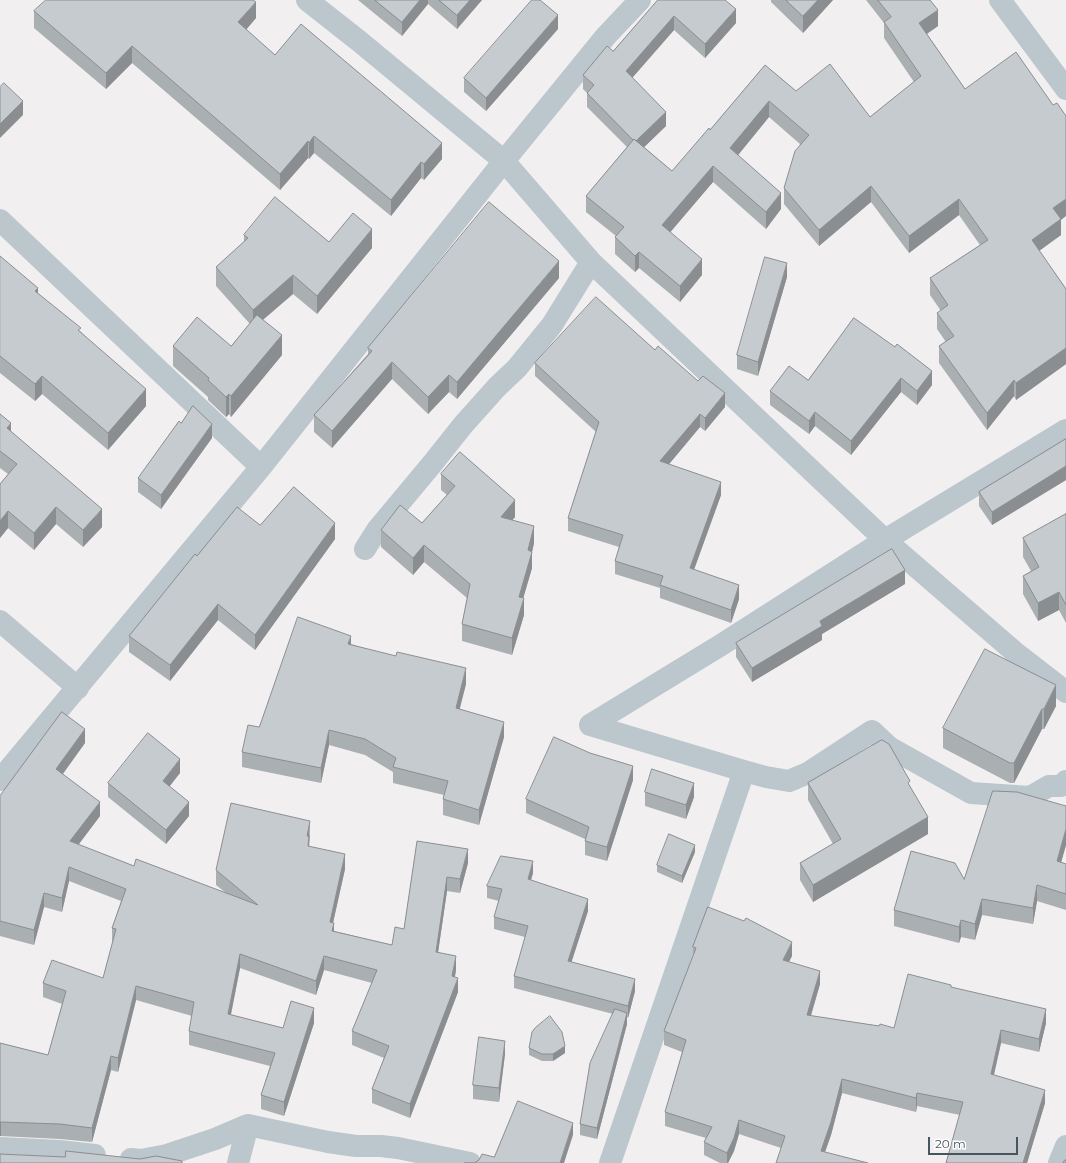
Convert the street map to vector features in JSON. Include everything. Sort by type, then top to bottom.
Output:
[{"type":"street","points":[[307,0],[504,161],[591,262],[885,540],[1017,654],[1066,692]]},
{"type":"street","points":[[0,780],[261,467],[504,161],[606,36],[640,0]]},
{"type":"street","points":[[1000,0],[1066,89]]},
{"type":"street","points":[[0,220],[261,467]]},
{"type":"street","points":[[365,549],[376,530],[463,425],[497,387],[517,368],[552,325],[591,262]]},
{"type":"street","points":[[1066,430],[885,540],[721,645],[590,725],[744,771],[789,781],[808,773],[872,731],[889,747],[971,793],[1030,797],[1049,786],[1061,786],[1066,781]]},
{"type":"street","points":[[0,621],[78,688]]},
{"type":"street","points":[[610,1163],[744,771]]},
{"type":"street","points":[[238,1163],[248,1126]]},
{"type":"street","points":[[0,1148],[59,1151],[141,1160],[167,1155],[248,1126],[328,1142],[356,1146],[398,1148],[470,1163]]},
{"type":"street","points":[[1059,1163],[1066,1146]]},
{"type":"building","points":[[46,0],[253,0],[256,2],[238,22],[275,55],[301,24],[442,143],[424,164],[421,162],[391,200],[314,136],[280,174],[132,46],[106,73],[34,11]]},
{"type":"building","points":[[375,0],[420,0],[402,22]]},
{"type":"building","points":[[439,0],[470,0],[457,15]]},
{"type":"building","points":[[532,0],[540,0],[558,15],[486,98],[464,78]]},
{"type":"building","points":[[658,0],[725,0],[736,9],[705,44],[674,16],[626,71],[666,112],[636,141],[634,139],[633,140],[587,93],[594,85],[583,75],[607,46],[613,51]]},
{"type":"building","points":[[786,0],[818,0],[803,16]]},
{"type":"building","points":[[878,0],[930,0],[938,10],[919,23],[965,89],[1016,52],[1053,105],[1057,103],[1066,116],[1066,199],[1053,208],[1061,219],[1032,240],[1066,289],[1066,348],[1016,383],[1014,380],[987,413],[939,346],[954,336],[937,313],[948,305],[930,278],[988,240],[959,199],[909,236],[871,186],[819,230],[784,188],[795,151],[809,135],[769,101],[730,148],[781,193],[766,212],[713,166],[662,225],[702,259],[680,286],[639,252],[635,256],[615,237],[624,227],[586,196],[634,139],[672,171],[709,128],[710,130],[765,65],[796,91],[830,64],[870,117],[921,76],[884,22],[891,17]]},
{"type":"building","points":[[4,83],[23,101],[0,124],[0,87]]},
{"type":"building","points":[[275,197],[329,242],[353,213],[372,229],[317,296],[293,275],[253,310],[216,267],[248,238],[244,235]]},
{"type":"building","points":[[489,202],[559,261],[457,382],[449,375],[428,397],[392,362],[332,431],[314,415],[372,351],[368,348]]},
{"type":"building","points":[[0,256],[38,288],[35,291],[81,328],[78,330],[146,389],[108,433],[42,376],[35,384],[0,356]]},
{"type":"building","points":[[765,257],[787,263],[758,362],[737,355]]},
{"type":"building","points":[[596,297],[655,350],[658,346],[698,381],[703,376],[725,393],[705,418],[700,414],[660,461],[721,482],[690,568],[739,585],[731,610],[660,585],[663,576],[615,561],[623,535],[568,518],[599,422],[535,363]]},
{"type":"building","points":[[257,315],[282,335],[231,396],[229,394],[226,397],[208,380],[209,378],[173,346],[197,317],[231,346]]},
{"type":"building","points":[[854,318],[895,347],[897,344],[932,371],[917,391],[901,378],[851,441],[815,412],[809,421],[770,391],[789,366],[808,380]]},
{"type":"building","points":[[193,406],[212,424],[161,495],[138,478],[179,421],[181,423]]},
{"type":"building","points":[[0,414],[11,423],[7,428],[102,509],[83,530],[56,507],[34,533],[8,511],[0,521],[0,484],[17,464],[0,451]]},
{"type":"building","points":[[1066,439],[1066,466],[992,512],[979,492]]},
{"type":"building","points":[[460,452],[515,500],[501,517],[534,526],[528,550],[532,552],[519,597],[524,598],[512,638],[462,624],[470,584],[424,545],[413,558],[381,530],[400,505],[422,523],[455,486],[441,474]]},
{"type":"building","points":[[294,487],[335,523],[255,635],[218,604],[170,665],[129,636],[195,554],[197,556],[237,507],[260,525]]},
{"type":"building","points":[[1066,514],[1066,605],[1059,592],[1038,603],[1023,576],[1039,567],[1023,538]]},
{"type":"building","points":[[892,549],[905,570],[820,621],[822,626],[752,668],[736,643]]},
{"type":"building","points":[[298,617],[351,636],[348,644],[396,656],[397,652],[466,668],[456,708],[504,722],[479,810],[443,799],[448,781],[393,767],[396,758],[365,739],[329,730],[321,768],[242,752],[248,725],[259,727]]},
{"type":"building","points":[[985,649],[1056,685],[1014,763],[1010,763],[943,728]]},
{"type":"building","points":[[62,712],[85,729],[56,769],[100,802],[70,841],[134,866],[136,859],[258,905],[216,870],[231,803],[310,821],[307,836],[309,836],[308,846],[345,854],[330,922],[334,923],[332,931],[392,945],[395,927],[404,929],[417,841],[468,849],[460,879],[447,877],[436,952],[456,956],[452,976],[458,978],[410,1104],[372,1089],[389,1046],[352,1031],[377,970],[324,956],[316,981],[240,954],[228,1014],[283,1028],[291,1001],[314,1008],[284,1102],[261,1095],[275,1053],[189,1031],[194,1002],[136,986],[118,1058],[111,1056],[92,1128],[60,1124],[0,1122],[0,1043],[48,1055],[66,991],[43,983],[52,960],[103,978],[116,929],[112,928],[126,889],[69,867],[62,898],[44,893],[34,930],[0,921],[0,796]]},
{"type":"building","points":[[148,733],[180,759],[163,781],[189,802],[166,830],[108,783]]},
{"type":"building","points":[[554,737],[590,753],[633,766],[607,847],[585,841],[589,827],[526,799]]},
{"type":"building","points":[[882,740],[889,744],[910,781],[908,783],[928,817],[813,885],[800,863],[841,839],[808,783]]},
{"type":"building","points":[[652,769],[694,783],[686,805],[645,792]]},
{"type":"building","points":[[993,791],[1017,792],[1066,806],[1066,829],[1057,861],[1066,864],[1066,894],[1037,885],[1033,908],[982,899],[975,924],[961,920],[959,927],[894,910],[911,851],[955,863],[964,879]]},
{"type":"building","points":[[669,834],[695,845],[682,876],[657,865]]},
{"type":"building","points":[[501,856],[533,861],[528,879],[588,899],[568,961],[635,979],[628,1006],[514,976],[528,926],[494,917],[502,889],[487,886]]},
{"type":"building","points":[[708,907],[744,921],[746,918],[792,942],[783,960],[820,971],[807,1015],[879,1026],[880,1024],[894,1028],[908,974],[951,985],[951,987],[1046,1009],[1039,1039],[1001,1030],[991,1074],[1045,1090],[1023,1163],[946,1163],[963,1102],[917,1093],[916,1098],[842,1079],[831,1122],[821,1151],[868,1163],[776,1163],[785,1136],[739,1120],[734,1138],[727,1153],[704,1142],[712,1127],[665,1112],[686,1040],[664,1031],[696,948],[693,947]]},
{"type":"building","points":[[615,1009],[627,1013],[597,1128],[580,1124],[590,1063]]},
{"type":"building","points":[[550,1016],[562,1032],[565,1046],[553,1054],[542,1054],[529,1048],[532,1032]]},
{"type":"building","points":[[479,1037],[505,1041],[499,1088],[473,1085]]},
{"type":"building","points":[[518,1101],[573,1123],[560,1163],[474,1163],[479,1160],[482,1154],[494,1157]]},
{"type":"building","points":[[66,1151],[140,1159],[156,1156],[182,1161],[182,1163],[0,1163],[0,1154],[65,1157]]}]
